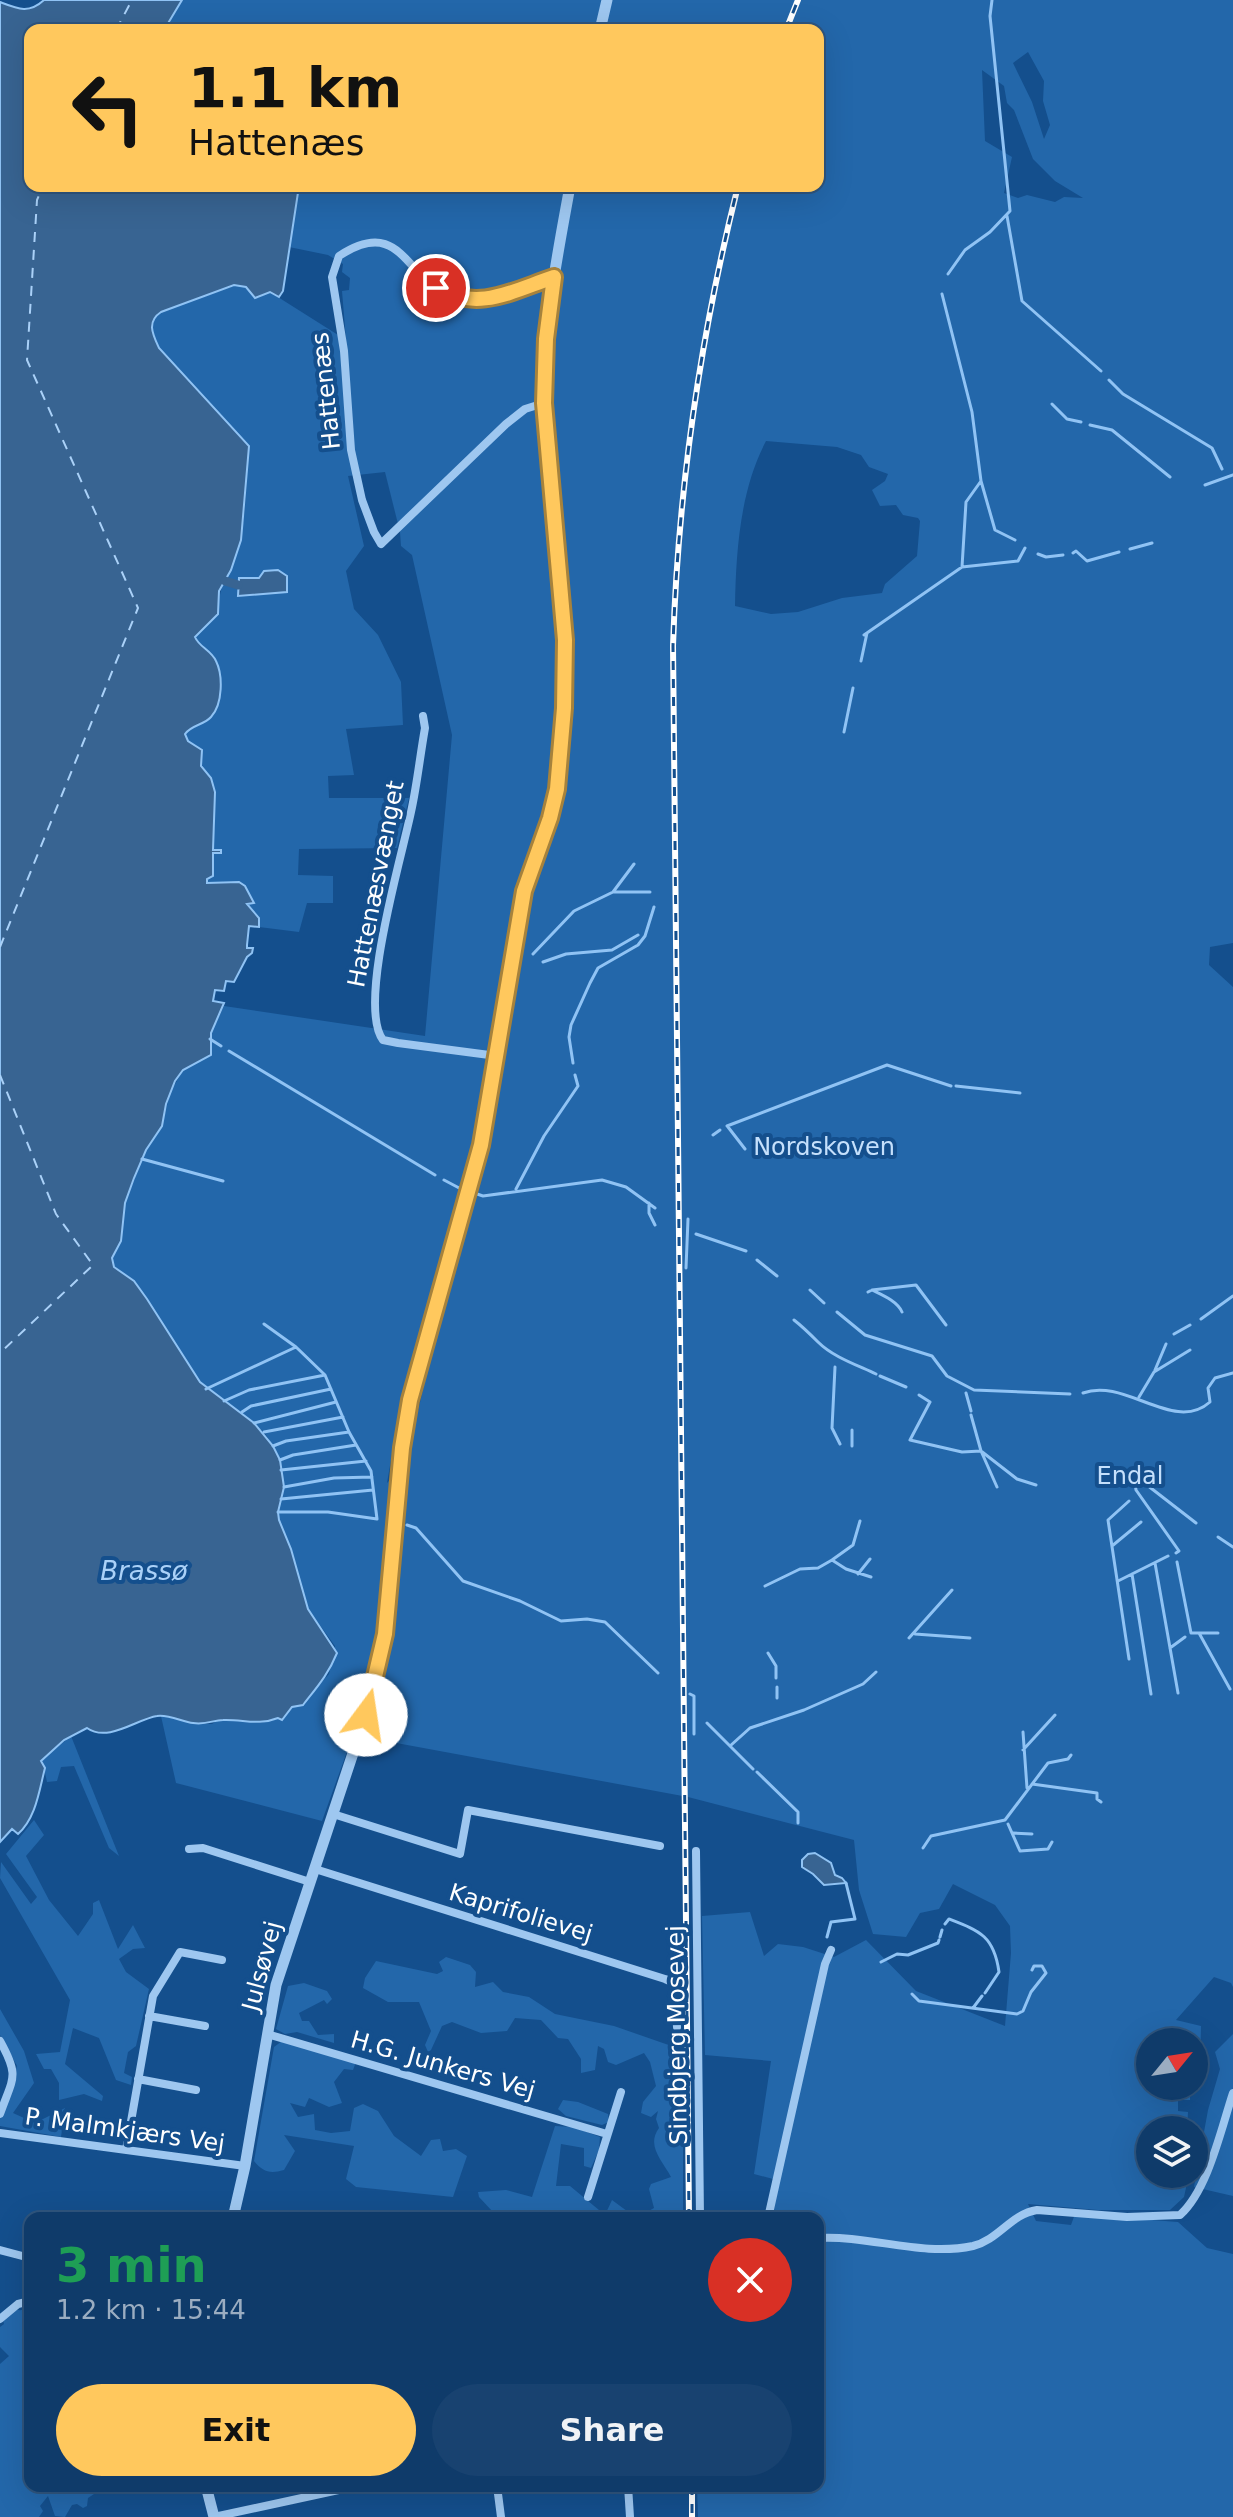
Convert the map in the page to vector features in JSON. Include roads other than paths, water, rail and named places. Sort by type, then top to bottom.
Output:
[{"type":"street","points":[[601,24],[607,0]]},
{"type":"street","name":"Julsøvej","points":[[234,2212],[276,1985],[361,1734],[385,1634],[402,1448],[410,1400],[481,1145],[524,891],[555,805],[562,736],[565,640],[544,403],[546,339],[569,192]]},
{"type":"street","name":"Hattenæs","points":[[544,403],[525,409],[506,424],[381,544],[362,500],[351,450],[344,351],[332,277],[339,256],[361,245],[375,243],[398,249],[421,276],[452,297],[493,299],[554,277]]},
{"type":"street","name":"Hattenæsvænget","points":[[423,716],[425,728],[411,811],[377,973],[375,1007],[379,1035],[383,1040],[398,1043],[497,1056]]},
{"type":"street","points":[[333,1814],[460,1854],[468,1810],[660,1846]]},
{"type":"street","points":[[189,1849],[203,1848],[310,1882]]},
{"type":"street","name":"Sindbjerg Mosevej","points":[[696,1851],[700,2212]]},
{"type":"street","name":"Kaprifolievej","points":[[315,1869],[665,1979],[674,1983],[677,2027]]},
{"type":"street","points":[[769,2212],[815,2006],[831,1950]]},
{"type":"street","points":[[126,2150],[153,1996],[180,1952],[222,1960]]},
{"type":"street","points":[[149,2016],[205,2026]]},
{"type":"street","name":"H.G. Junkers Vej","points":[[267,2034],[607,2134]]},
{"type":"street","points":[[0,2041],[13,2064],[14,2074],[0,2114]]},
{"type":"street","points":[[138,2079],[196,2090]]},
{"type":"street","points":[[588,2197],[621,2092]]},
{"type":"street","points":[[824,2238],[850,2237],[932,2250],[974,2246],[992,2237],[1026,2211],[1127,2217],[1180,2215],[1188,2208],[1208,2168],[1233,2093]]},
{"type":"street","name":"P. Malmkjærs Vej","points":[[0,2133],[245,2166]]},
{"type":"street","points":[[0,2250],[24,2256]]},
{"type":"street","points":[[0,2319],[24,2302]]},
{"type":"street","points":[[208,2492],[214,2517],[329,2492]]},
{"type":"street","points":[[498,2492],[501,2517]]},
{"type":"street","points":[[628,2492],[630,2517]]},
{"type":"water","name":"Brassø","points":[[44,0],[182,0],[168,24],[24,24],[24,192],[298,192],[283,291],[279,297],[270,292],[255,298],[246,287],[234,285],[161,312],[152,324],[159,348],[249,446],[241,540],[231,570],[219,591],[218,614],[195,637],[216,661],[221,681],[220,697],[211,717],[185,734],[188,741],[202,750],[201,766],[211,778],[215,792],[213,850],[221,850],[221,853],[213,853],[213,876],[207,879],[207,883],[239,882],[245,886],[254,903],[247,904],[259,918],[259,927],[249,926],[247,948],[253,948],[252,953],[234,982],[226,981],[224,991],[215,990],[213,1001],[224,1003],[211,1033],[211,1055],[183,1070],[175,1081],[162,1126],[146,1150],[125,1203],[121,1241],[112,1258],[114,1267],[134,1281],[147,1299],[200,1382],[254,1423],[273,1446],[280,1460],[284,1487],[279,1520],[291,1549],[308,1609],[337,1653],[303,1705],[292,1707],[282,1720],[198,1723],[157,1716],[113,1732],[95,1732],[87,1728],[64,1740],[41,1761],[45,1768],[36,1804],[24,1828],[18,1834],[12,1829],[0,1842],[0,2],[23,9]]},
{"type":"water","points":[[278,570],[287,576],[287,592],[238,596],[239,578],[259,578],[264,571]]},
{"type":"water","points":[[815,1853],[831,1863],[835,1875],[846,1883],[824,1885],[802,1867],[802,1860],[808,1854]]},
{"type":"waterway","points":[[948,274],[965,250],[990,232],[1010,211],[990,16],[992,0]]},
{"type":"waterway","points":[[1007,216],[1022,301],[1101,371]]},
{"type":"waterway","points":[[942,294],[972,412],[981,481],[995,530],[1015,540]]},
{"type":"waterway","points":[[1109,380],[1123,394],[1212,448],[1222,469]]},
{"type":"waterway","points":[[1052,404],[1067,419],[1081,422]]},
{"type":"waterway","points":[[1090,425],[1112,430],[1170,477]]},
{"type":"waterway","points":[[1205,485],[1233,475]]},
{"type":"waterway","points":[[962,567],[966,502],[981,481]]},
{"type":"waterway","points":[[1130,549],[1152,543]]},
{"type":"waterway","points":[[864,635],[962,567],[1018,561],[1025,548]]},
{"type":"waterway","points":[[1073,553],[1076,551],[1087,561],[1119,552]]},
{"type":"waterway","points":[[1038,554],[1046,557],[1063,555]]},
{"type":"waterway","points":[[225,581],[238,585]]},
{"type":"waterway","points":[[861,661],[867,633]]},
{"type":"waterway","points":[[844,732],[853,688]]},
{"type":"waterway","points":[[533,954],[574,911],[613,892],[634,864]]},
{"type":"waterway","points":[[614,892],[650,892]]},
{"type":"waterway","points":[[573,1063],[569,1037],[571,1025],[590,983],[598,968],[638,945],[645,936],[654,907]]},
{"type":"waterway","points":[[543,962],[566,954],[612,950],[638,935]]},
{"type":"waterway","points":[[210,1039],[221,1046]]},
{"type":"waterway","points":[[229,1051],[435,1175]]},
{"type":"waterway","points":[[727,1126],[887,1065],[951,1086]]},
{"type":"waterway","points":[[516,1189],[544,1136],[578,1086],[575,1075]]},
{"type":"waterway","points":[[956,1086],[1020,1093]]},
{"type":"waterway","points":[[728,1127],[745,1149]]},
{"type":"waterway","points":[[713,1135],[720,1130]]},
{"type":"waterway","points":[[142,1159],[223,1181]]},
{"type":"waterway","points":[[444,1180],[461,1189]]},
{"type":"waterway","points":[[477,1194],[483,1196],[602,1180],[626,1187],[655,1208]]},
{"type":"waterway","points":[[649,1203],[649,1213],[655,1225]]},
{"type":"waterway","points":[[686,1268],[688,1219]]},
{"type":"waterway","points":[[696,1234],[746,1251]]},
{"type":"waterway","points":[[757,1260],[777,1276]]},
{"type":"waterway","points":[[872,1290],[916,1285],[946,1325]]},
{"type":"waterway","points":[[810,1290],[824,1303]]},
{"type":"waterway","points":[[868,1292],[872,1290],[889,1299],[902,1312]]},
{"type":"waterway","points":[[1201,1319],[1233,1296]]},
{"type":"waterway","points":[[837,1312],[865,1335],[932,1356],[947,1376],[974,1390],[1070,1394]]},
{"type":"waterway","points":[[794,1320],[831,1352],[876,1374]]},
{"type":"waterway","points":[[264,1324],[296,1347],[325,1375],[349,1432],[371,1471],[377,1519],[328,1512],[278,1512]]},
{"type":"waterway","points":[[1174,1334],[1190,1325]]},
{"type":"waterway","points":[[1155,1370],[1166,1344]]},
{"type":"waterway","points":[[206,1389],[296,1347]]},
{"type":"waterway","points":[[1139,1397],[1154,1372],[1190,1350]]},
{"type":"waterway","points":[[835,1367],[832,1428],[840,1444]]},
{"type":"waterway","points":[[1083,1393],[1099,1390],[1116,1392],[1181,1412],[1196,1410],[1210,1402],[1208,1388],[1215,1378],[1233,1373]]},
{"type":"waterway","points":[[224,1401],[249,1390],[325,1375]]},
{"type":"waterway","points":[[880,1376],[906,1387]]},
{"type":"waterway","points":[[242,1412],[251,1406],[331,1389]]},
{"type":"waterway","points":[[966,1393],[971,1411]]},
{"type":"waterway","points":[[919,1395],[930,1402],[910,1440],[962,1452],[981,1451],[1017,1479],[1036,1485]]},
{"type":"waterway","points":[[254,1423],[336,1402]]},
{"type":"waterway","points":[[971,1415],[981,1451],[997,1487]]},
{"type":"waterway","points":[[264,1432],[343,1417]]},
{"type":"waterway","points":[[852,1430],[852,1446]]},
{"type":"waterway","points":[[273,1446],[286,1441],[349,1432]]},
{"type":"waterway","points":[[280,1460],[356,1445]]},
{"type":"waterway","points":[[281,1470],[366,1461]]},
{"type":"waterway","points":[[1134,1475],[1136,1490],[1179,1551],[1176,1553]]},
{"type":"waterway","points":[[1134,1475],[1196,1523]]},
{"type":"waterway","points":[[284,1487],[334,1478],[372,1477]]},
{"type":"waterway","points":[[281,1499],[373,1490]]},
{"type":"waterway","points":[[1129,1501],[1108,1520],[1129,1659]]},
{"type":"waterway","points":[[765,1586],[800,1569],[818,1568],[832,1560],[853,1545],[860,1521]]},
{"type":"waterway","points":[[1112,1546],[1141,1522]]},
{"type":"waterway","points":[[407,1525],[416,1528],[463,1581],[520,1601],[561,1621],[587,1619],[605,1622],[658,1673]]},
{"type":"waterway","points":[[1218,1537],[1233,1547]]},
{"type":"waterway","points":[[1118,1581],[1168,1556]]},
{"type":"waterway","points":[[858,1574],[870,1559]]},
{"type":"waterway","points":[[832,1560],[846,1569],[871,1577]]},
{"type":"waterway","points":[[1177,1562],[1191,1633],[1218,1633]]},
{"type":"waterway","points":[[1155,1563],[1178,1693]]},
{"type":"waterway","points":[[1132,1574],[1151,1694]]},
{"type":"waterway","points":[[909,1638],[952,1590]]},
{"type":"waterway","points":[[1199,1633],[1230,1689]]},
{"type":"waterway","points":[[915,1634],[970,1638]]},
{"type":"waterway","points":[[1170,1648],[1185,1637]]},
{"type":"waterway","points":[[768,1653],[776,1666],[776,1678]]},
{"type":"waterway","points":[[730,1746],[750,1728],[804,1710],[863,1684],[876,1672]]},
{"type":"waterway","points":[[777,1687],[777,1698]]},
{"type":"waterway","points":[[690,1694],[694,1696],[694,1734]]},
{"type":"waterway","points":[[1023,1750],[1055,1715]]},
{"type":"waterway","points":[[707,1723],[753,1769]]},
{"type":"waterway","points":[[1023,1732],[1027,1788]]},
{"type":"waterway","points":[[923,1848],[931,1836],[1005,1820],[1048,1763],[1068,1759],[1071,1755]]},
{"type":"waterway","points":[[757,1772],[798,1812],[798,1823]]},
{"type":"waterway","points":[[1032,1784],[1097,1793],[1097,1799],[1101,1802]]},
{"type":"waterway","points":[[1008,1824],[1020,1851],[1048,1849],[1052,1842]]},
{"type":"waterway","points":[[1013,1833],[1032,1834]]},
{"type":"waterway","points":[[827,1937],[831,1922],[855,1919],[846,1883]]},
{"type":"waterway","points":[[945,1924],[949,1919],[960,1923],[984,1936],[989,1943],[999,1972],[985,1993]]},
{"type":"waterway","points":[[940,1937],[942,1930]]},
{"type":"waterway","points":[[881,1962],[897,1954],[908,1955],[939,1940]]},
{"type":"waterway","points":[[912,1994],[919,2001],[1017,2014],[1023,2011],[1031,1992],[1046,1973],[1042,1966],[1034,1966],[1032,1970]]},
{"type":"waterway","points":[[973,2008],[982,1996]]},
{"type":"railway","points":[[788,24],[798,0]]},
{"type":"railway","points":[[689,2212],[673,646],[680,530],[693,414],[737,192]]},
{"type":"railway","points":[[692,2492],[692,2517]]},
{"type":"park label","name":"Nordskoven","points":[[824,1147]]},
{"type":"park label","name":"Endal","points":[[1130,1476]]}]
